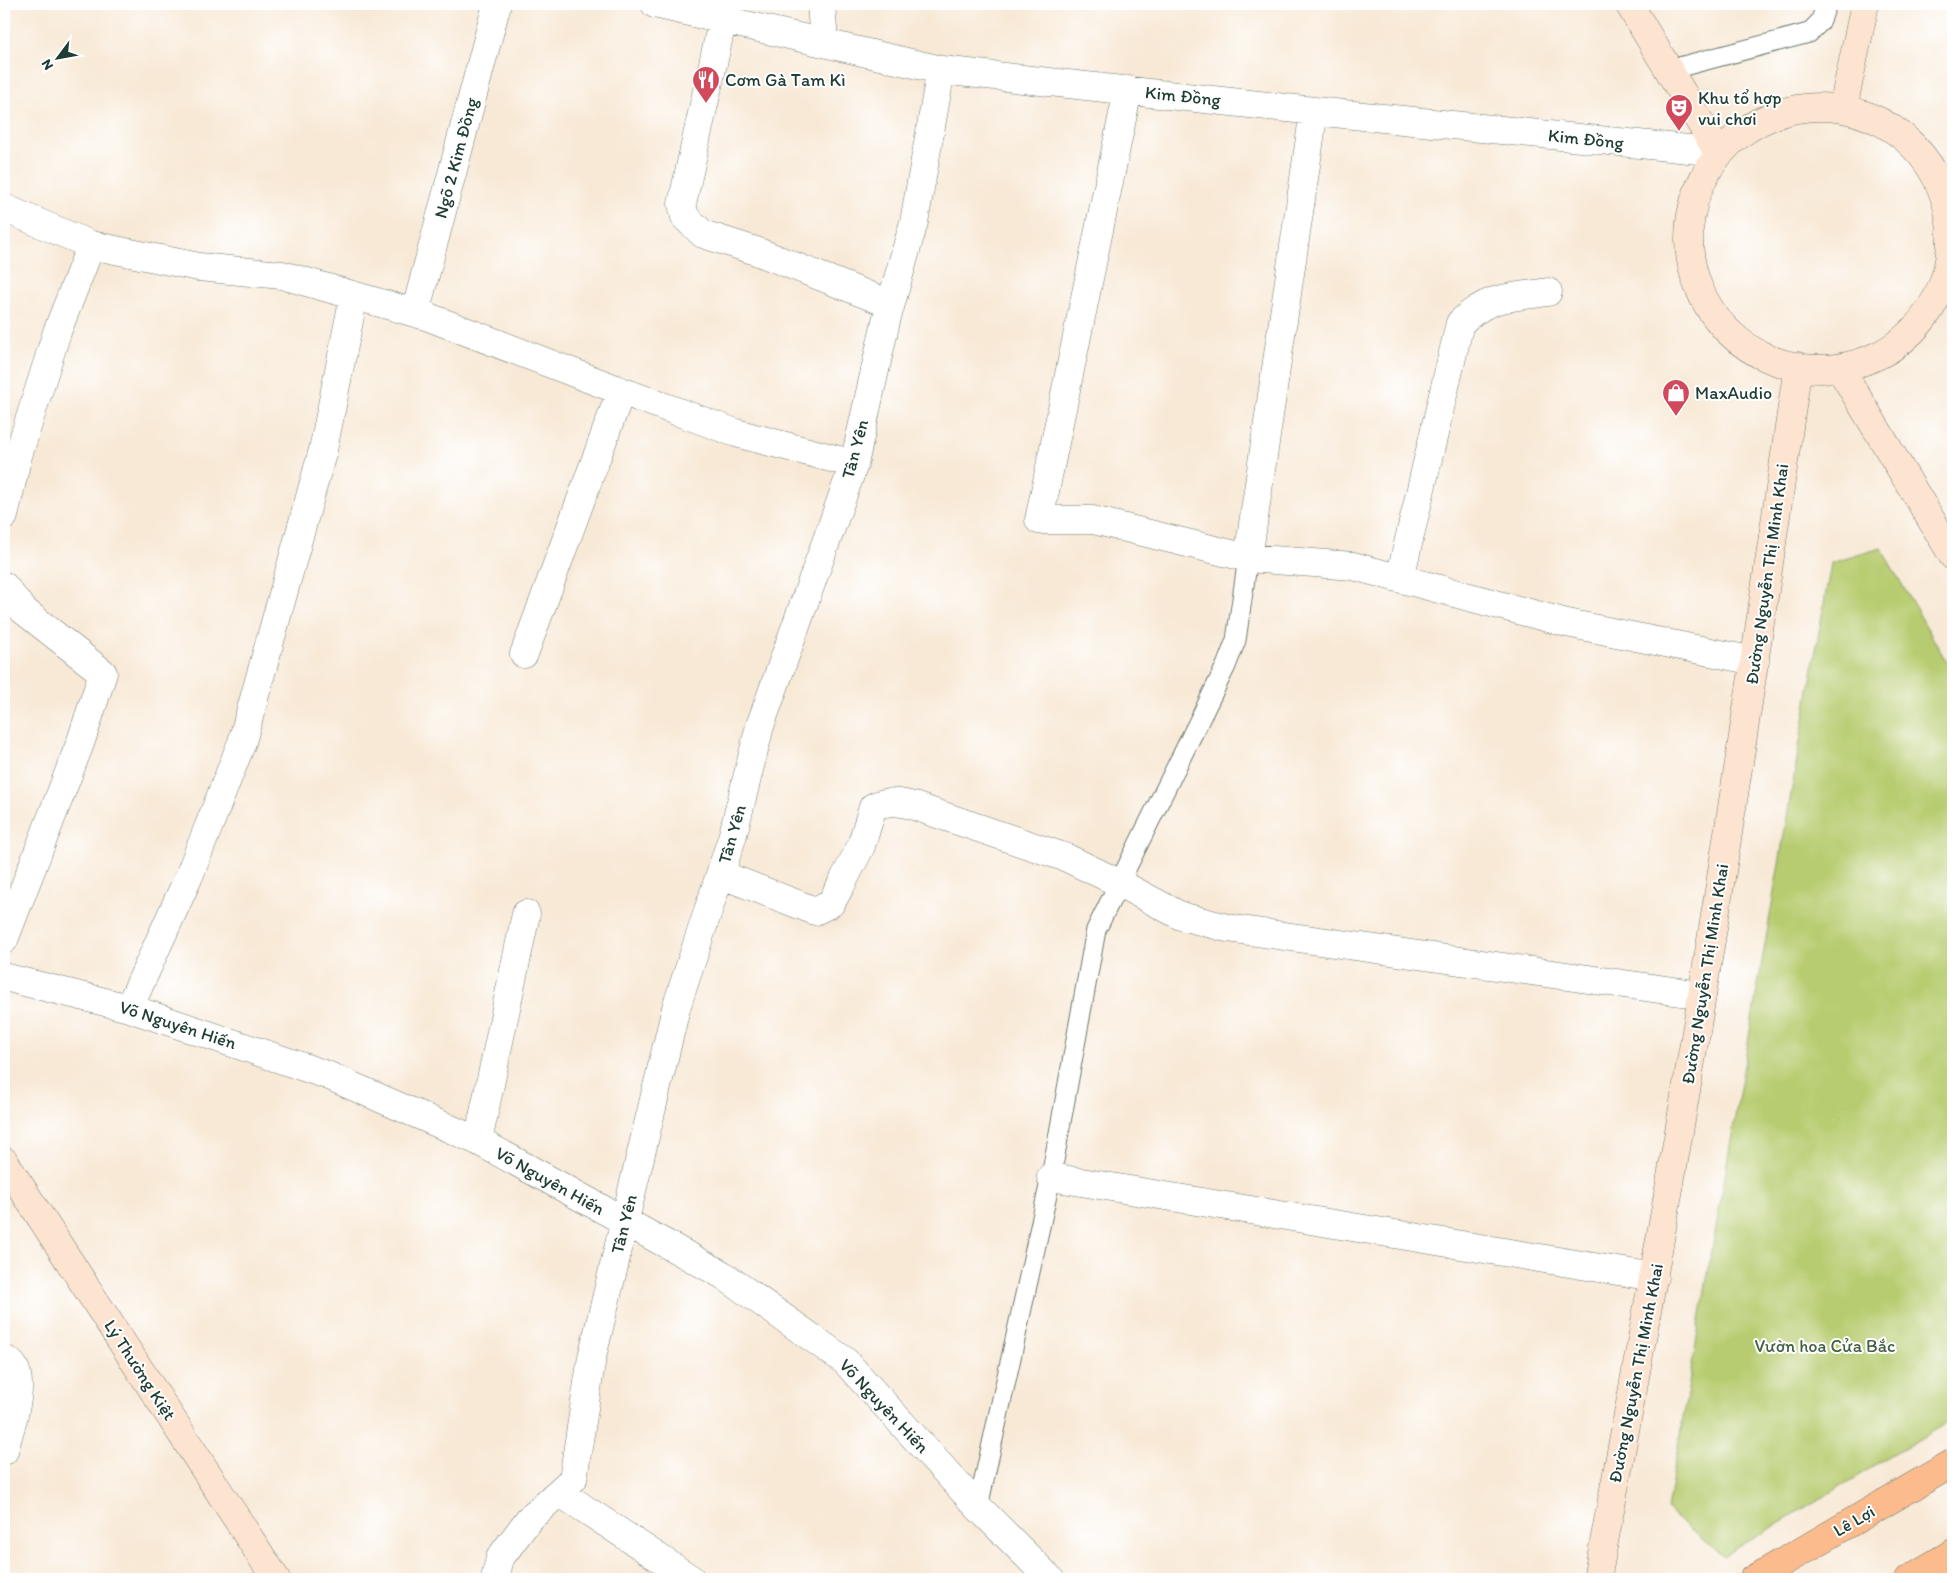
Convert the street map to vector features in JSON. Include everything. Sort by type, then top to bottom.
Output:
[{"type":"main road","points":[[1629,4],[1718,152]]},
{"type":"main road","points":[[1843,108],[1864,4]]},
{"type":"main road","points":[[1801,107],[1843,108],[1888,125],[1925,157],[1950,198],[1952,254],[1935,304],[1900,344],[1841,370],[1814,371],[1770,360],[1730,334],[1702,295],[1689,249],[1694,201],[1708,168],[1718,152],[1731,140],[1761,120],[1801,107]]},
{"type":"main road","name":"Đường Nguyễn Thị Minh Khai","points":[[1597,1579],[1654,1278],[1702,996],[1755,661],[1798,366]]},
{"type":"main road","points":[[1841,370],[1953,556]]},
{"type":"main road","name":"Lý Thường Kiệt","points":[[4,1161],[276,1579]]},
{"type":"main road","name":"Lê Lợi","points":[[1754,1579],[1953,1463]]},
{"type":"main road","points":[[1909,1579],[1953,1553]]},
{"type":"street","name":"Ngõ 2 Kim Đồng","points":[[416,313],[497,4]]},
{"type":"street","name":"Kim Đồng","points":[[655,4],[706,12],[941,70],[1314,111],[1718,152]]},
{"type":"street","points":[[821,4],[824,42]]},
{"type":"street","points":[[706,12],[682,204],[685,217],[703,234],[756,251],[890,304]]},
{"type":"street","name":"Tân Yên","points":[[495,1579],[500,1558],[530,1519],[573,1479],[592,1357],[676,1008],[732,838],[760,726],[854,464],[890,304],[914,222],[941,70]]},
{"type":"street","points":[[1128,90],[1039,520],[1093,520],[1248,558],[1353,566],[1567,623],[1755,661]]},
{"type":"street","points":[[1248,558],[1314,111]]},
{"type":"street","points":[[4,208],[91,245],[199,267],[282,275],[416,313],[736,433],[854,464]]},
{"type":"street","points":[[4,516],[17,459],[57,332],[91,245]]},
{"type":"street","points":[[1400,578],[1460,323],[1474,310],[1492,301],[1548,292]]},
{"type":"street","points":[[129,1008],[189,876],[242,742],[323,450],[354,296]]},
{"type":"street","points":[[524,654],[621,391]]},
{"type":"street","points":[[4,586],[23,610],[103,673],[81,741],[4,940]]},
{"type":"street","points":[[720,874],[815,911],[831,903],[845,878],[861,846],[873,807],[897,801],[1067,858],[1119,883],[1180,916],[1227,928],[1702,996]]},
{"type":"street","points":[[478,1140],[526,914]]},
{"type":"street","name":"Võ Nguyên Hiến","points":[[4,977],[129,1008],[327,1075],[478,1140],[723,1275],[845,1362],[978,1507],[1050,1579]]},
{"type":"street","points":[[1051,1177],[1654,1278]]},
{"type":"street","points":[[4,1359],[13,1366],[19,1381],[4,1451]]},
{"type":"street","points":[[559,1492],[691,1579]]},
{"type":"lane","points":[[1668,70],[1809,33],[1820,22],[1826,4]]},
{"type":"lane","points":[[978,1507],[1051,1177],[1096,930],[1226,666],[1236,640],[1248,558]]},
{"type":"green space","name":"Vườn hoa Cửa Bắc","points":[[1881,548],[1953,673],[1953,1419],[1724,1556],[1667,1510],[1831,563]]},
{"type":"place","name":"Cơm Gà Tam Kì","points":[[706,104]]},
{"type":"place","name":"Khu tổ hợp vui chơi","points":[[1679,132]]},
{"type":"place","name":"MaxAudio","points":[[1676,417]]}]
